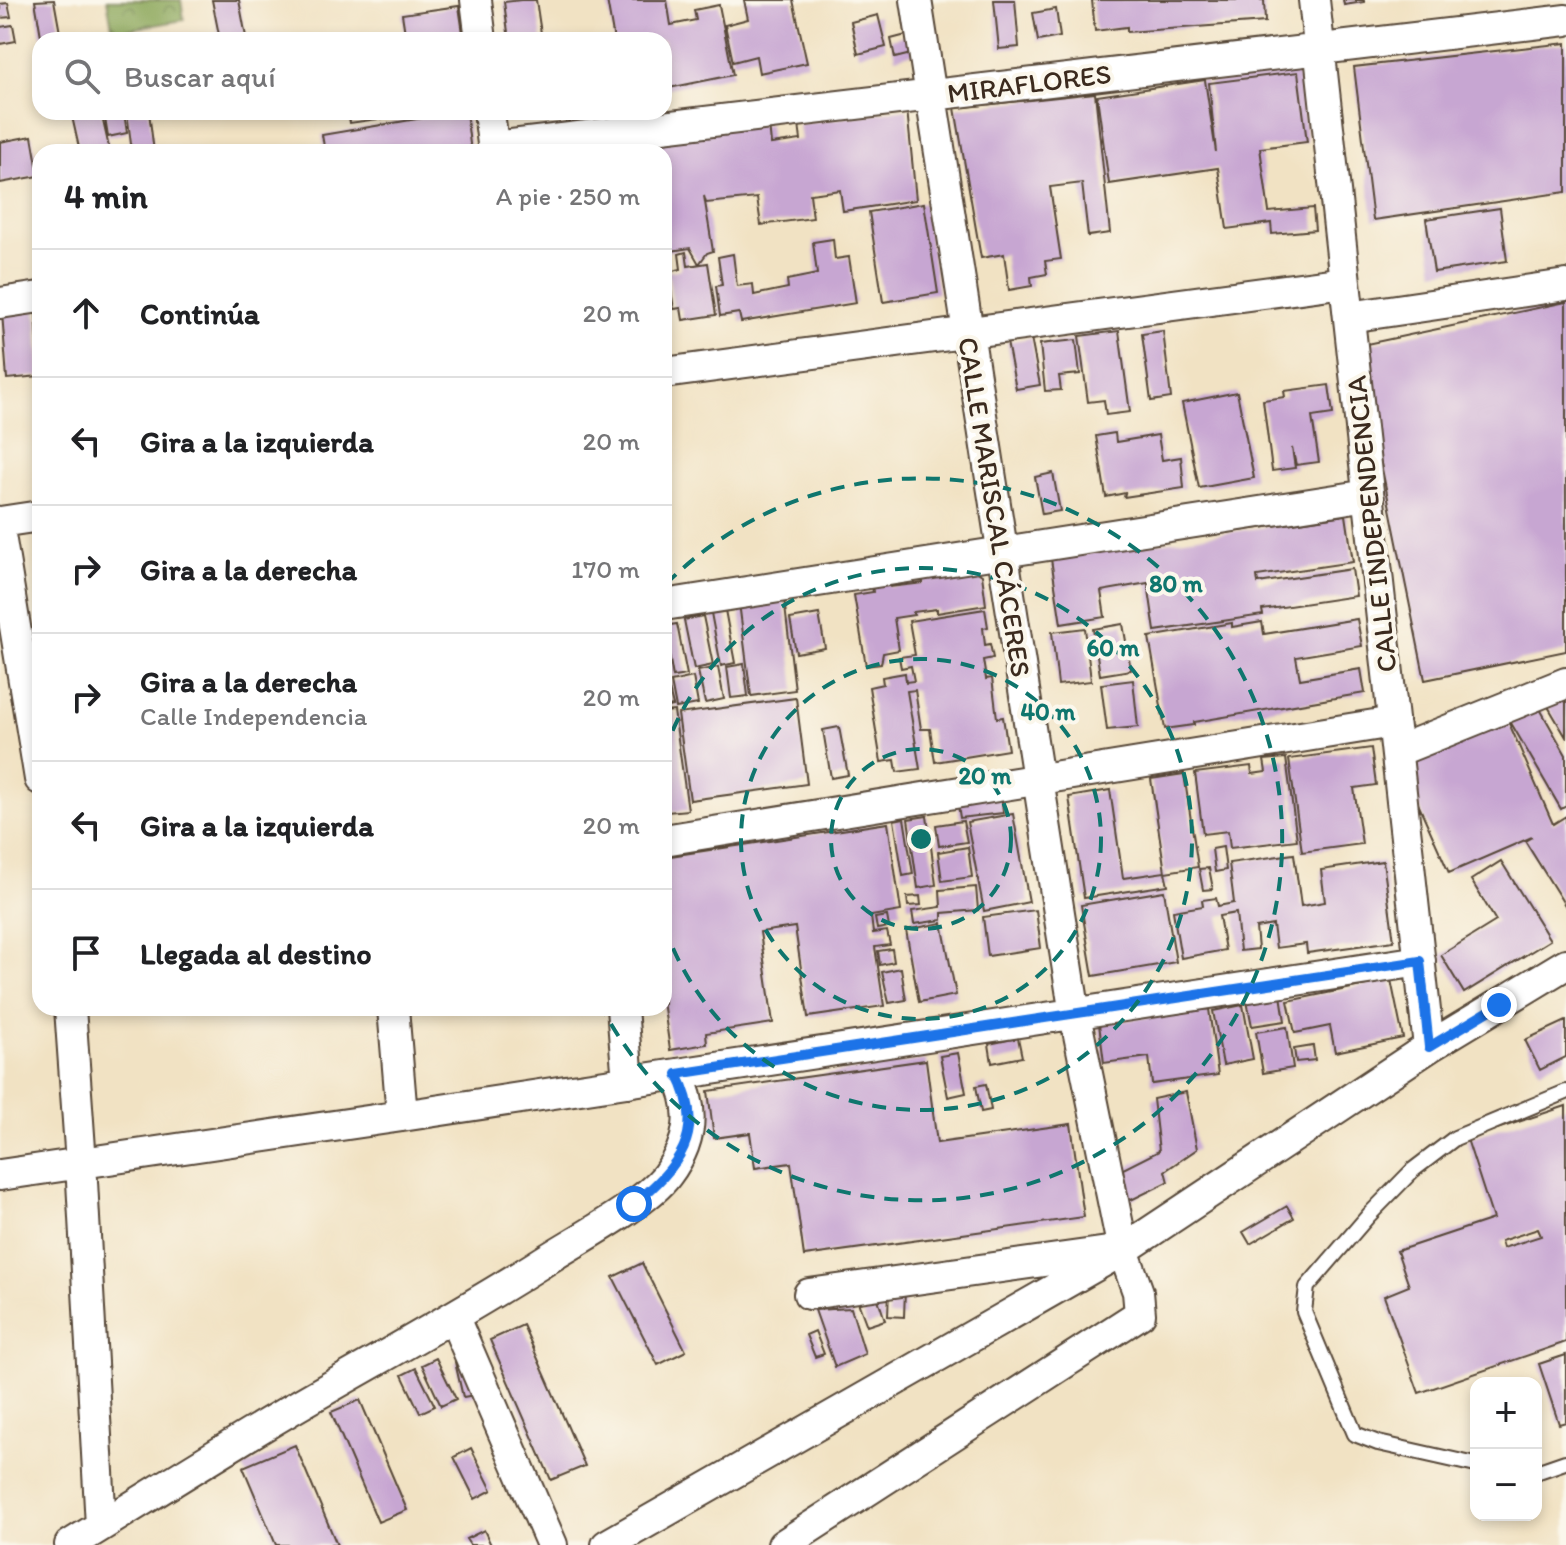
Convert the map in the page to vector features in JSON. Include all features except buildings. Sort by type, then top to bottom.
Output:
[{"type":"street","points":[[476,0],[480,32]]},
{"type":"street","name":"CALLE MARISCAL CÁCERES","points":[[916,0],[1075,1015],[1130,1270]]},
{"type":"street","name":"CALLE INDEPENDENCIA","points":[[1314,0],[1429,1047]]},
{"type":"street","name":"MIRAFLORES","points":[[534,144],[1566,20]]},
{"type":"street","points":[[490,120],[492,144]]},
{"type":"street","points":[[672,372],[1345,282]]},
{"type":"street","points":[[1349,317],[1566,285]]},
{"type":"street","points":[[0,303],[32,298]]},
{"type":"street","points":[[672,604],[1368,495]]},
{"type":"street","points":[[0,522],[32,517]]},
{"type":"street","points":[[0,535],[32,730]]},
{"type":"street","points":[[672,839],[1038,780],[1395,736],[1566,683]]},
{"type":"street","points":[[0,1175],[1420,961]]},
{"type":"street","points":[[607,1545],[1130,1270],[1429,1047],[1566,964]]},
{"type":"street","points":[[71,1016],[101,1526]]},
{"type":"street","points":[[394,1016],[402,1116]]},
{"type":"street","points":[[623,1016],[628,1082]]},
{"type":"street","points":[[70,1545],[287,1412],[454,1318],[634,1204],[665,1178],[684,1149],[689,1124],[683,1087],[677,1074]]},
{"type":"street","points":[[809,1294],[1130,1270]]},
{"type":"street","points":[[783,1545],[1140,1314],[1130,1270]]},
{"type":"street","points":[[454,1318],[552,1545]]},
{"type":"lane","points":[[1470,1464],[1378,1443],[1355,1434],[1304,1312],[1307,1287],[1413,1170],[1455,1138],[1566,1092]]},
{"type":"lane","points":[[1542,1470],[1565,1462]]},
{"type":"green space","points":[[107,0],[181,0],[184,20],[113,32]]},
{"type":"route","points":[[634,1204],[665,1178],[684,1149],[689,1114],[677,1074],[1420,961],[1429,1047],[1499,1005]]}]
